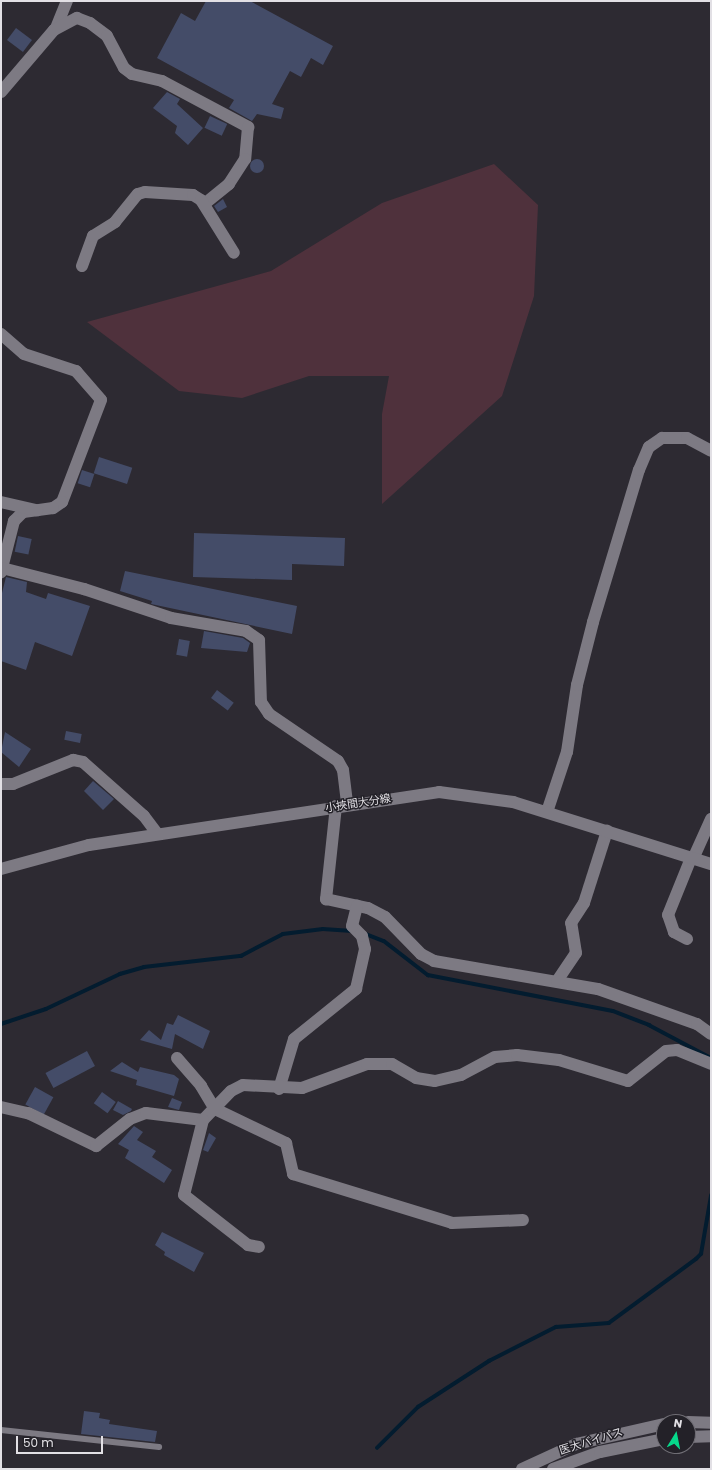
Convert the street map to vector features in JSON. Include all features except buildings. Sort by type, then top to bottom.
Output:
[{"type":"street","points":[[1,92],[56,28],[67,1]]},
{"type":"street","points":[[56,28],[77,18],[90,23],[107,36],[124,68],[132,74],[162,81],[248,127],[245,158],[229,184],[204,204]]},
{"type":"street","points":[[82,266],[93,236],[115,222],[138,194],[192,195],[204,204],[234,253]]},
{"type":"street","points":[[1,334],[24,354],[76,371],[92,384],[101,400],[62,502],[53,508],[24,512],[14,521],[1,570],[55,580],[171,618],[246,630],[259,640],[261,702],[269,714],[338,761],[343,770],[342,806],[325,892],[332,902],[357,906],[385,917],[421,954],[434,961],[557,981],[636,1001],[697,1024],[711,1034]]},
{"type":"street","points":[[547,812],[567,752],[577,685],[593,622],[639,470],[649,447],[662,438],[686,438],[711,451]]},
{"type":"street","points":[[1,502],[37,510]]},
{"type":"street","points":[[1,784],[13,784],[73,760],[83,762],[144,816],[157,833]]},
{"type":"street","name":"小挾間大分線","points":[[1,869],[51,854],[157,833],[439,792],[513,802],[711,864]]},
{"type":"street","points":[[687,938],[674,932],[668,915],[692,858],[711,819]]},
{"type":"street","points":[[557,981],[576,953],[572,923],[584,903],[607,831]]},
{"type":"street","points":[[279,1089],[294,1039],[356,989],[365,949],[362,936],[352,926],[357,906]]},
{"type":"street","points":[[259,1247],[248,1245],[184,1195],[203,1120],[242,1085],[279,1089],[302,1088],[367,1064],[392,1064],[416,1078],[435,1081],[461,1075],[495,1058],[517,1055],[560,1060],[628,1081],[666,1051],[678,1050],[711,1064]]},
{"type":"street","points":[[176,1058],[201,1086],[215,1109],[286,1143],[291,1170],[306,1180],[452,1223],[523,1220]]},
{"type":"street","points":[[1,1107],[28,1114],[96,1146],[130,1118],[146,1113],[203,1120]]},
{"type":"street","points":[[696,1422],[711,1423]]},
{"type":"street","name":"医大バイパス","points":[[522,1469],[576,1444],[656,1426]]},
{"type":"street","points":[[696,1437],[711,1436]]},
{"type":"street","name":"医大バイパス","points":[[554,1469],[600,1452],[656,1441]]},
{"type":"lane","points":[[1,1430],[159,1447]]},
{"type":"shaded area","points":[[494,164],[538,205],[534,296],[502,396],[382,504],[382,414],[389,376],[309,376],[242,398],[179,391],[87,322],[271,271],[382,203]]},
{"type":"waterway","points":[[1,1024],[46,1009],[120,974],[144,967],[241,956],[283,934],[323,929],[352,931]]},
{"type":"waterway","points":[[363,933],[384,941],[428,975],[613,1011],[649,1025],[711,1058]]},
{"type":"waterway","points":[[377,1448],[418,1407],[489,1361],[556,1327],[609,1323],[696,1259],[701,1254],[711,1196]]}]
